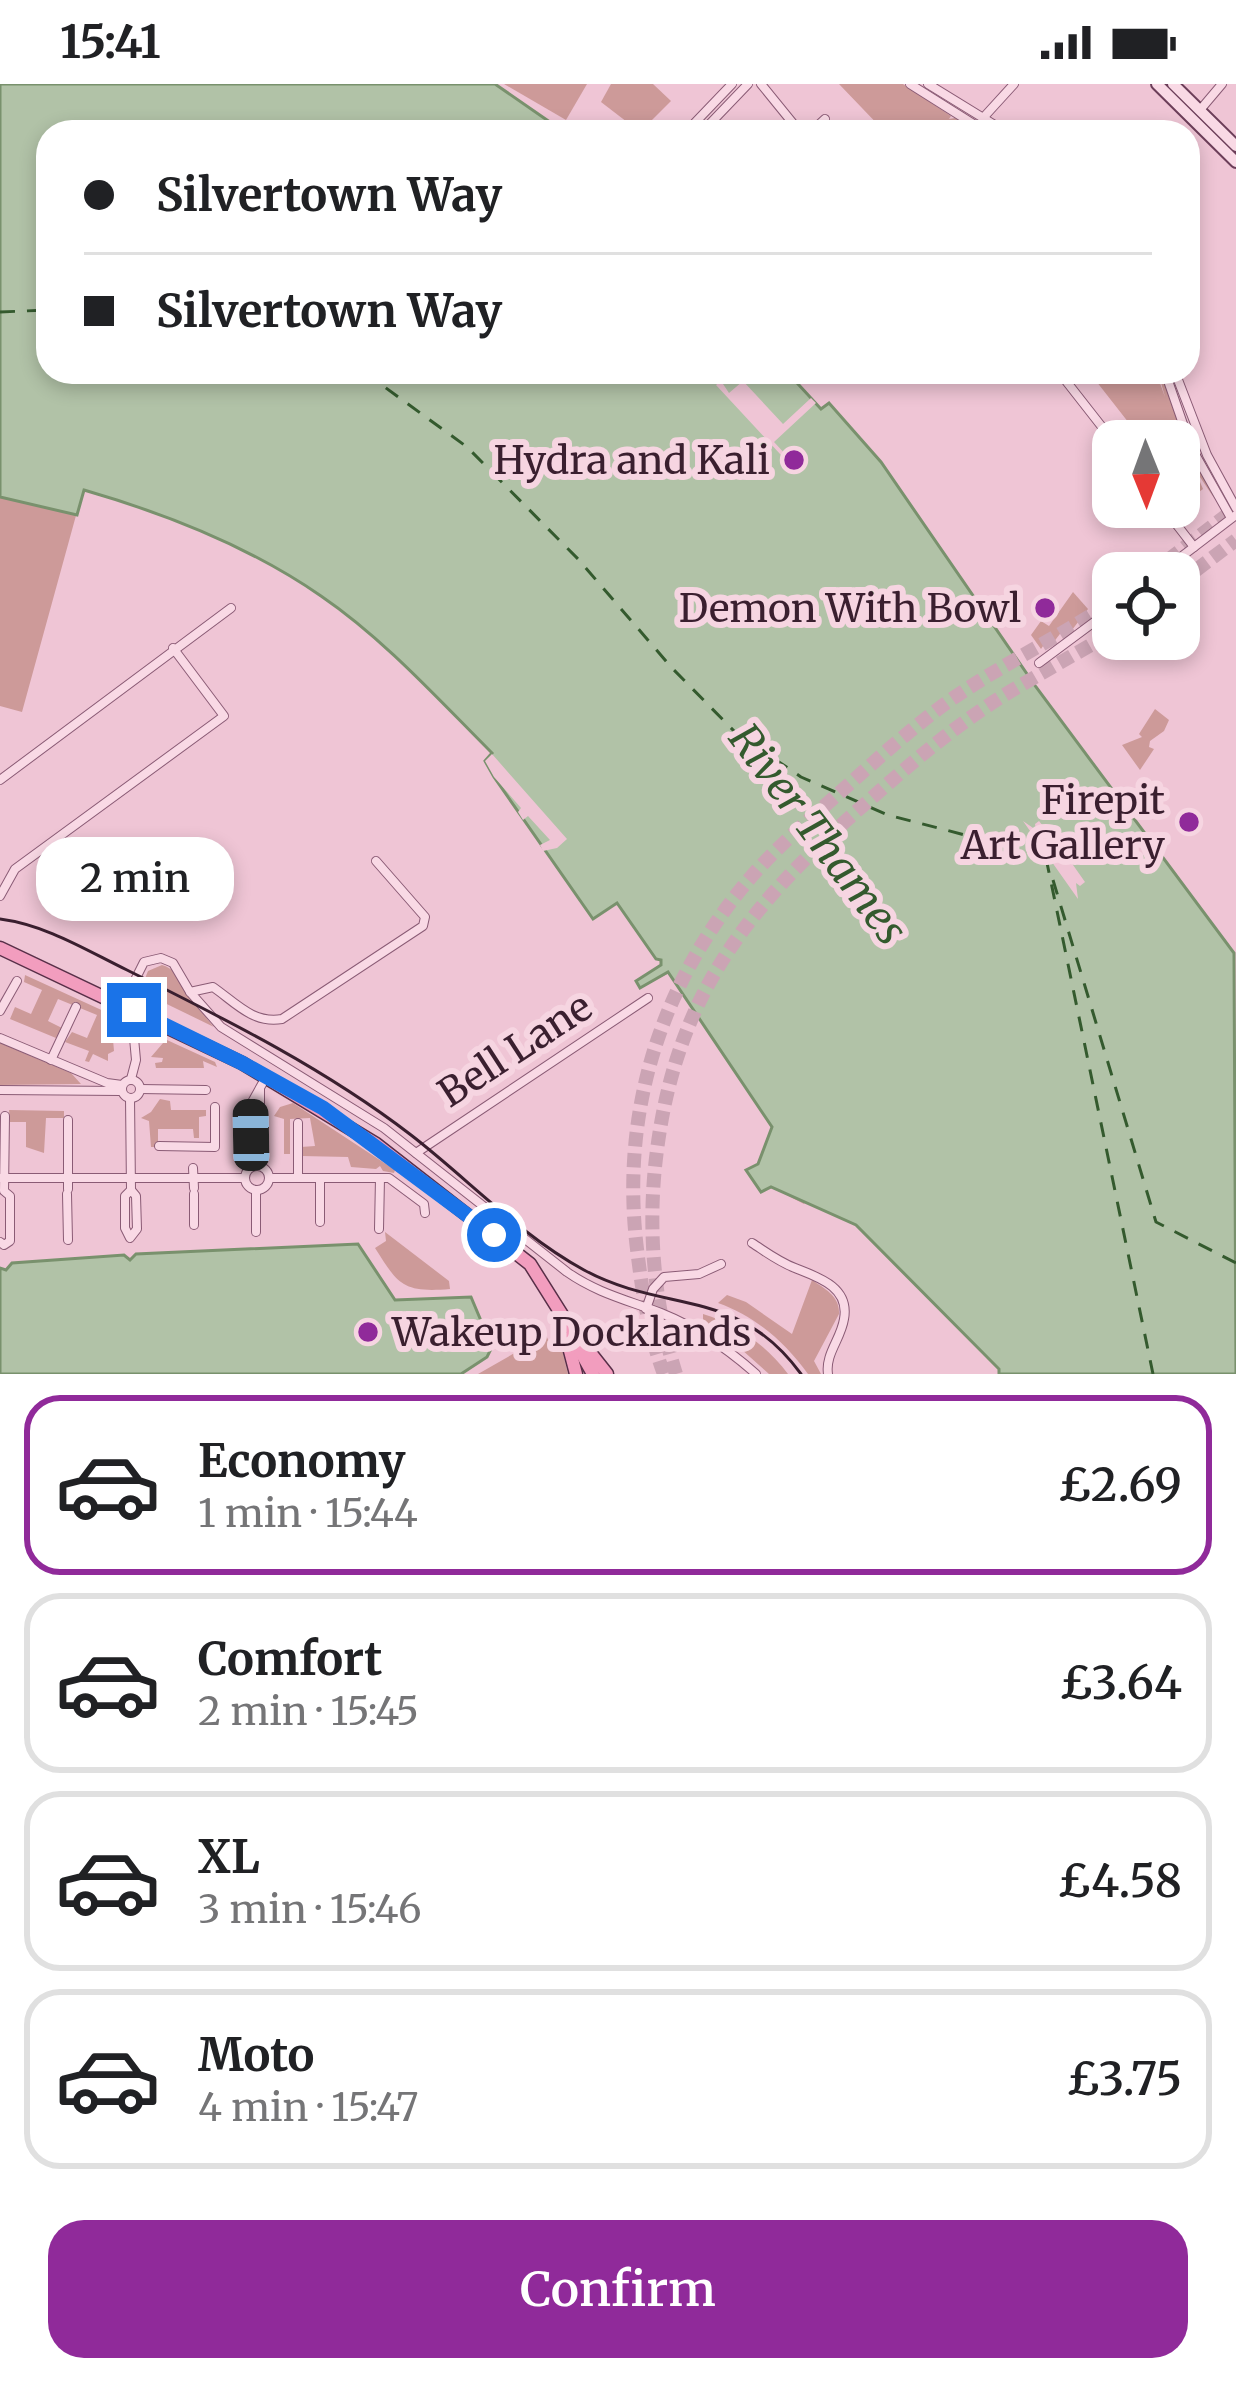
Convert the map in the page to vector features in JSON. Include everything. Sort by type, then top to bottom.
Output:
[{"type":"main road","points":[[0,948],[123,1004],[263,1082],[323,1108],[376,1144],[530,1264],[593,1374]]},
{"type":"main road","points":[[572,1335],[569,1351],[576,1374]]},
{"type":"main road","points":[[572,1335],[608,1374]]},
{"type":"street","points":[[694,120],[732,84]]},
{"type":"street","points":[[714,120],[748,84]]},
{"type":"street","points":[[761,84],[790,120]]},
{"type":"street","points":[[910,84],[967,120]]},
{"type":"street","points":[[928,84],[985,120]]},
{"type":"street","points":[[982,118],[1014,84]]},
{"type":"street","points":[[1157,84],[1236,146]]},
{"type":"street","points":[[1173,84],[1199,120]]},
{"type":"street","points":[[1195,116],[1222,84]]},
{"type":"street","points":[[1200,122],[1236,162]]},
{"type":"street","points":[[1068,384],[1097,420]]},
{"type":"street","points":[[1170,384],[1191,447],[1234,514]]},
{"type":"street","points":[[1180,384],[1234,514]]},
{"type":"street","points":[[1189,552],[1234,514]]},
{"type":"street","points":[[1179,528],[1194,548]]},
{"type":"street","points":[[0,780],[230,608]]},
{"type":"street","points":[[1039,663],[1092,624]]},
{"type":"street","points":[[0,896],[16,869],[224,716],[173,648]]},
{"type":"street","points":[[190,992],[213,987],[266,1022],[282,1018],[423,926],[425,917],[376,861]]},
{"type":"street","points":[[123,1004],[139,968],[154,958],[173,964],[221,1027],[361,1114],[592,1290],[702,1334],[756,1374]]},
{"type":"street","points":[[0,1012],[17,981]]},
{"type":"street","name":"Bell Lane","points":[[416,1153],[648,998]]},
{"type":"street","points":[[51,1060],[76,1007]]},
{"type":"street","points":[[0,1038],[106,1083],[140,1089],[206,1090]]},
{"type":"street","points":[[131,1190],[125,1196],[125,1228],[130,1238],[137,1228],[136,1196],[131,1190],[130,1098],[125,1085],[136,1060],[134,1038]]},
{"type":"street","points":[[76,1071],[90,1090]]},
{"type":"street","points":[[263,1082],[251,1104],[256,1166],[269,1178],[396,1181],[424,1204],[425,1213]]},
{"type":"street","points":[[0,1090],[125,1085]]},
{"type":"street","points":[[130,1098],[140,1089]]},
{"type":"street","points":[[159,1146],[215,1147],[215,1107]]},
{"type":"street","points":[[0,1242],[10,1241],[10,1196],[2,1192],[5,1116]]},
{"type":"street","points":[[68,1120],[68,1240]]},
{"type":"street","points":[[298,1123],[298,1178]]},
{"type":"street","points":[[2,1178],[68,1187],[131,1178],[194,1182],[244,1178],[256,1166]]},
{"type":"street","points":[[244,1178],[256,1191]]},
{"type":"street","points":[[256,1191],[269,1178]]},
{"type":"street","points":[[320,1178],[320,1222]]},
{"type":"street","points":[[379,1229],[380,1178]]},
{"type":"street","points":[[194,1182],[194,1225]]},
{"type":"street","points":[[256,1191],[256,1232]]},
{"type":"street","points":[[752,1243],[778,1260],[821,1277],[842,1297],[845,1317],[827,1359],[828,1374]]},
{"type":"street","points":[[646,1309],[653,1288],[664,1277],[699,1274],[721,1264]]},
{"type":"shaded area","points":[[504,84],[587,84],[566,120]]},
{"type":"shaded area","points":[[611,84],[653,84],[671,101],[652,120],[624,120],[601,102]]},
{"type":"shaded area","points":[[839,84],[903,84],[949,119],[958,120],[874,120]]},
{"type":"shaded area","points":[[1098,384],[1160,384],[1165,397],[1161,384],[1166,384],[1179,420],[1127,420]]},
{"type":"shaded area","points":[[0,404],[409,619],[1013,1360],[999,1374],[856,1225],[771,1187],[761,1192],[746,1170],[758,1164],[772,1127],[669,973],[640,988],[636,981],[661,965],[661,960],[617,903],[593,919],[494,777],[485,761],[492,753],[410,670],[321,596],[206,533],[83,490],[22,712],[0,706]]},
{"type":"shaded area","points":[[1073,592],[1088,609],[1072,630],[1066,626],[1053,643],[1047,640],[1041,649],[1031,635],[1041,621],[1049,626]]},
{"type":"shaded area","points":[[1155,709],[1169,720],[1164,731],[1150,741],[1154,749],[1140,770],[1122,745],[1142,737],[1139,734]]},
{"type":"shaded area","points":[[162,965],[178,975],[214,1027],[140,991],[148,971]]},
{"type":"shaded area","points":[[25,975],[215,1062],[217,1067],[203,1061],[204,1068],[156,1068],[155,1063],[163,1058],[151,1057],[163,1043],[117,1021],[112,1028],[114,1051],[108,1054],[108,1061],[93,1054],[85,1061],[89,1051],[65,1042],[72,1032],[87,1038],[97,1015],[58,999],[48,1021],[62,1028],[56,1038],[10,1019],[15,1007],[31,1014],[42,990],[24,982]]},
{"type":"shaded area","points":[[0,1043],[71,1073],[81,1084],[0,1085]]},
{"type":"shaded area","points":[[160,1099],[170,1101],[171,1110],[206,1110],[206,1116],[199,1117],[199,1138],[194,1138],[193,1129],[158,1129],[158,1147],[151,1147],[149,1121],[141,1118]]},
{"type":"shaded area","points":[[293,1103],[394,1173],[380,1166],[351,1167],[348,1157],[301,1156],[301,1147],[315,1146],[310,1118],[290,1119],[290,1154],[284,1154],[284,1119],[274,1116],[280,1107]]},
{"type":"shaded area","points":[[9,1110],[64,1111],[64,1118],[46,1118],[44,1153],[26,1147],[26,1122],[10,1122]]},
{"type":"shaded area","points":[[385,1232],[449,1281],[450,1289],[411,1287],[396,1278],[375,1248],[386,1241]]},
{"type":"shaded area","points":[[812,1280],[831,1294],[839,1308],[814,1361],[821,1374],[808,1374],[768,1331],[718,1303],[727,1295],[746,1302],[792,1334]]},
{"type":"shaded area","points":[[703,1314],[750,1337],[788,1374],[769,1374],[703,1325]]},
{"type":"shaded area","points":[[546,1335],[550,1344],[560,1342],[568,1374],[478,1374]]},
{"type":"water","name":"River Thames","points":[[0,84],[495,84],[547,120],[36,120],[36,384],[798,384],[821,409],[829,403],[881,462],[1036,687],[1234,953],[1236,1374],[999,1374],[856,1225],[771,1187],[761,1192],[746,1170],[758,1164],[772,1127],[668,972],[640,988],[636,981],[661,965],[661,960],[617,903],[593,919],[494,777],[485,761],[492,753],[367,631],[265,562],[146,510],[84,490],[77,515],[0,497]]},
{"type":"water","points":[[358,1244],[395,1300],[471,1297],[492,1347],[487,1357],[461,1374],[0,1374],[0,1268],[6,1270],[12,1263]]},
{"type":"pier","points":[[723,384],[729,393],[746,384],[783,424],[811,398],[816,403],[774,442],[787,456],[793,451],[801,460],[793,468],[716,385]]},
{"type":"pier","points":[[492,754],[567,839],[557,848],[543,851],[540,845],[550,840],[528,816],[523,820],[518,812],[521,808],[494,777],[485,761]]},
{"type":"pier","points":[[1023,821],[1036,830],[1039,821],[1058,845],[1144,845],[1148,839],[1163,859],[1066,855],[1085,882],[1076,883],[1078,899]]},
{"type":"ferry route","points":[[0,312],[36,310]]},
{"type":"ferry route","points":[[380,384],[467,447],[578,559],[672,668],[735,732],[801,777],[888,815],[1046,856]]},
{"type":"ferry route","points":[[1046,858],[1153,1374]]},
{"type":"ferry route","points":[[1053,880],[1156,1222],[1236,1263]]},
{"type":"tunnel","points":[[1178,552],[1236,508]]},
{"type":"tunnel","points":[[1200,567],[1236,540]]},
{"type":"tunnel","points":[[664,1374],[639,1265],[633,1198],[635,1148],[654,1051],[693,960],[761,866],[892,746],[969,688],[1092,614]]},
{"type":"tunnel","points":[[676,1374],[654,1263],[657,1150],[667,1092],[683,1040],[729,950],[793,872],[923,754],[993,703],[1092,644]]},
{"type":"tram line","points":[[0,919],[65,939],[273,1046],[378,1111],[561,1256],[614,1283],[726,1314],[777,1346],[801,1374]]},
{"type":"place","name":"Hydra and Kali","points":[[794,460]]},
{"type":"place","name":"Demon With Bowl","points":[[1045,608]]},
{"type":"place","name":"Firepit Art Gallery","points":[[1189,822]]},
{"type":"place","name":"Wakeup Docklands","points":[[368,1332]]},
{"type":"route","points":[[134,1010],[323,1108],[494,1235]]}]
